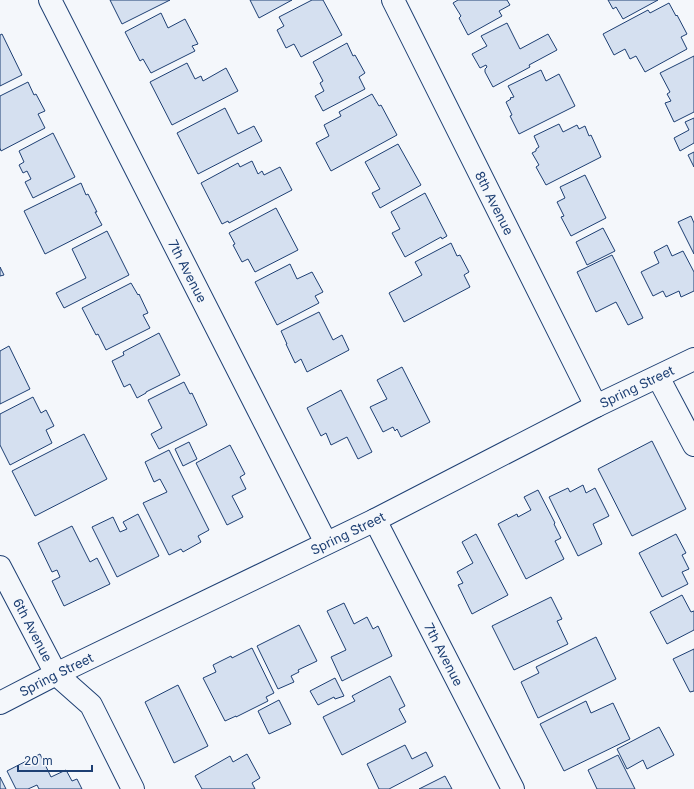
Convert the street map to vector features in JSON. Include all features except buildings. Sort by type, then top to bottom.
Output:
[{"type":"street","name":"7th Avenue","points":[[50,0],[326,543]]},
{"type":"street","name":"8th Avenue","points":[[393,0],[596,406]]},
{"type":"street","name":"Spring Street","points":[[0,703],[56,674],[375,520],[596,406],[694,359]]},
{"type":"street","points":[[658,377],[694,445]]},
{"type":"street","name":"7th Avenue","points":[[375,520],[513,789]]},
{"type":"street","name":"6th Avenue","points":[[0,567],[56,674],[91,705],[133,789]]}]
